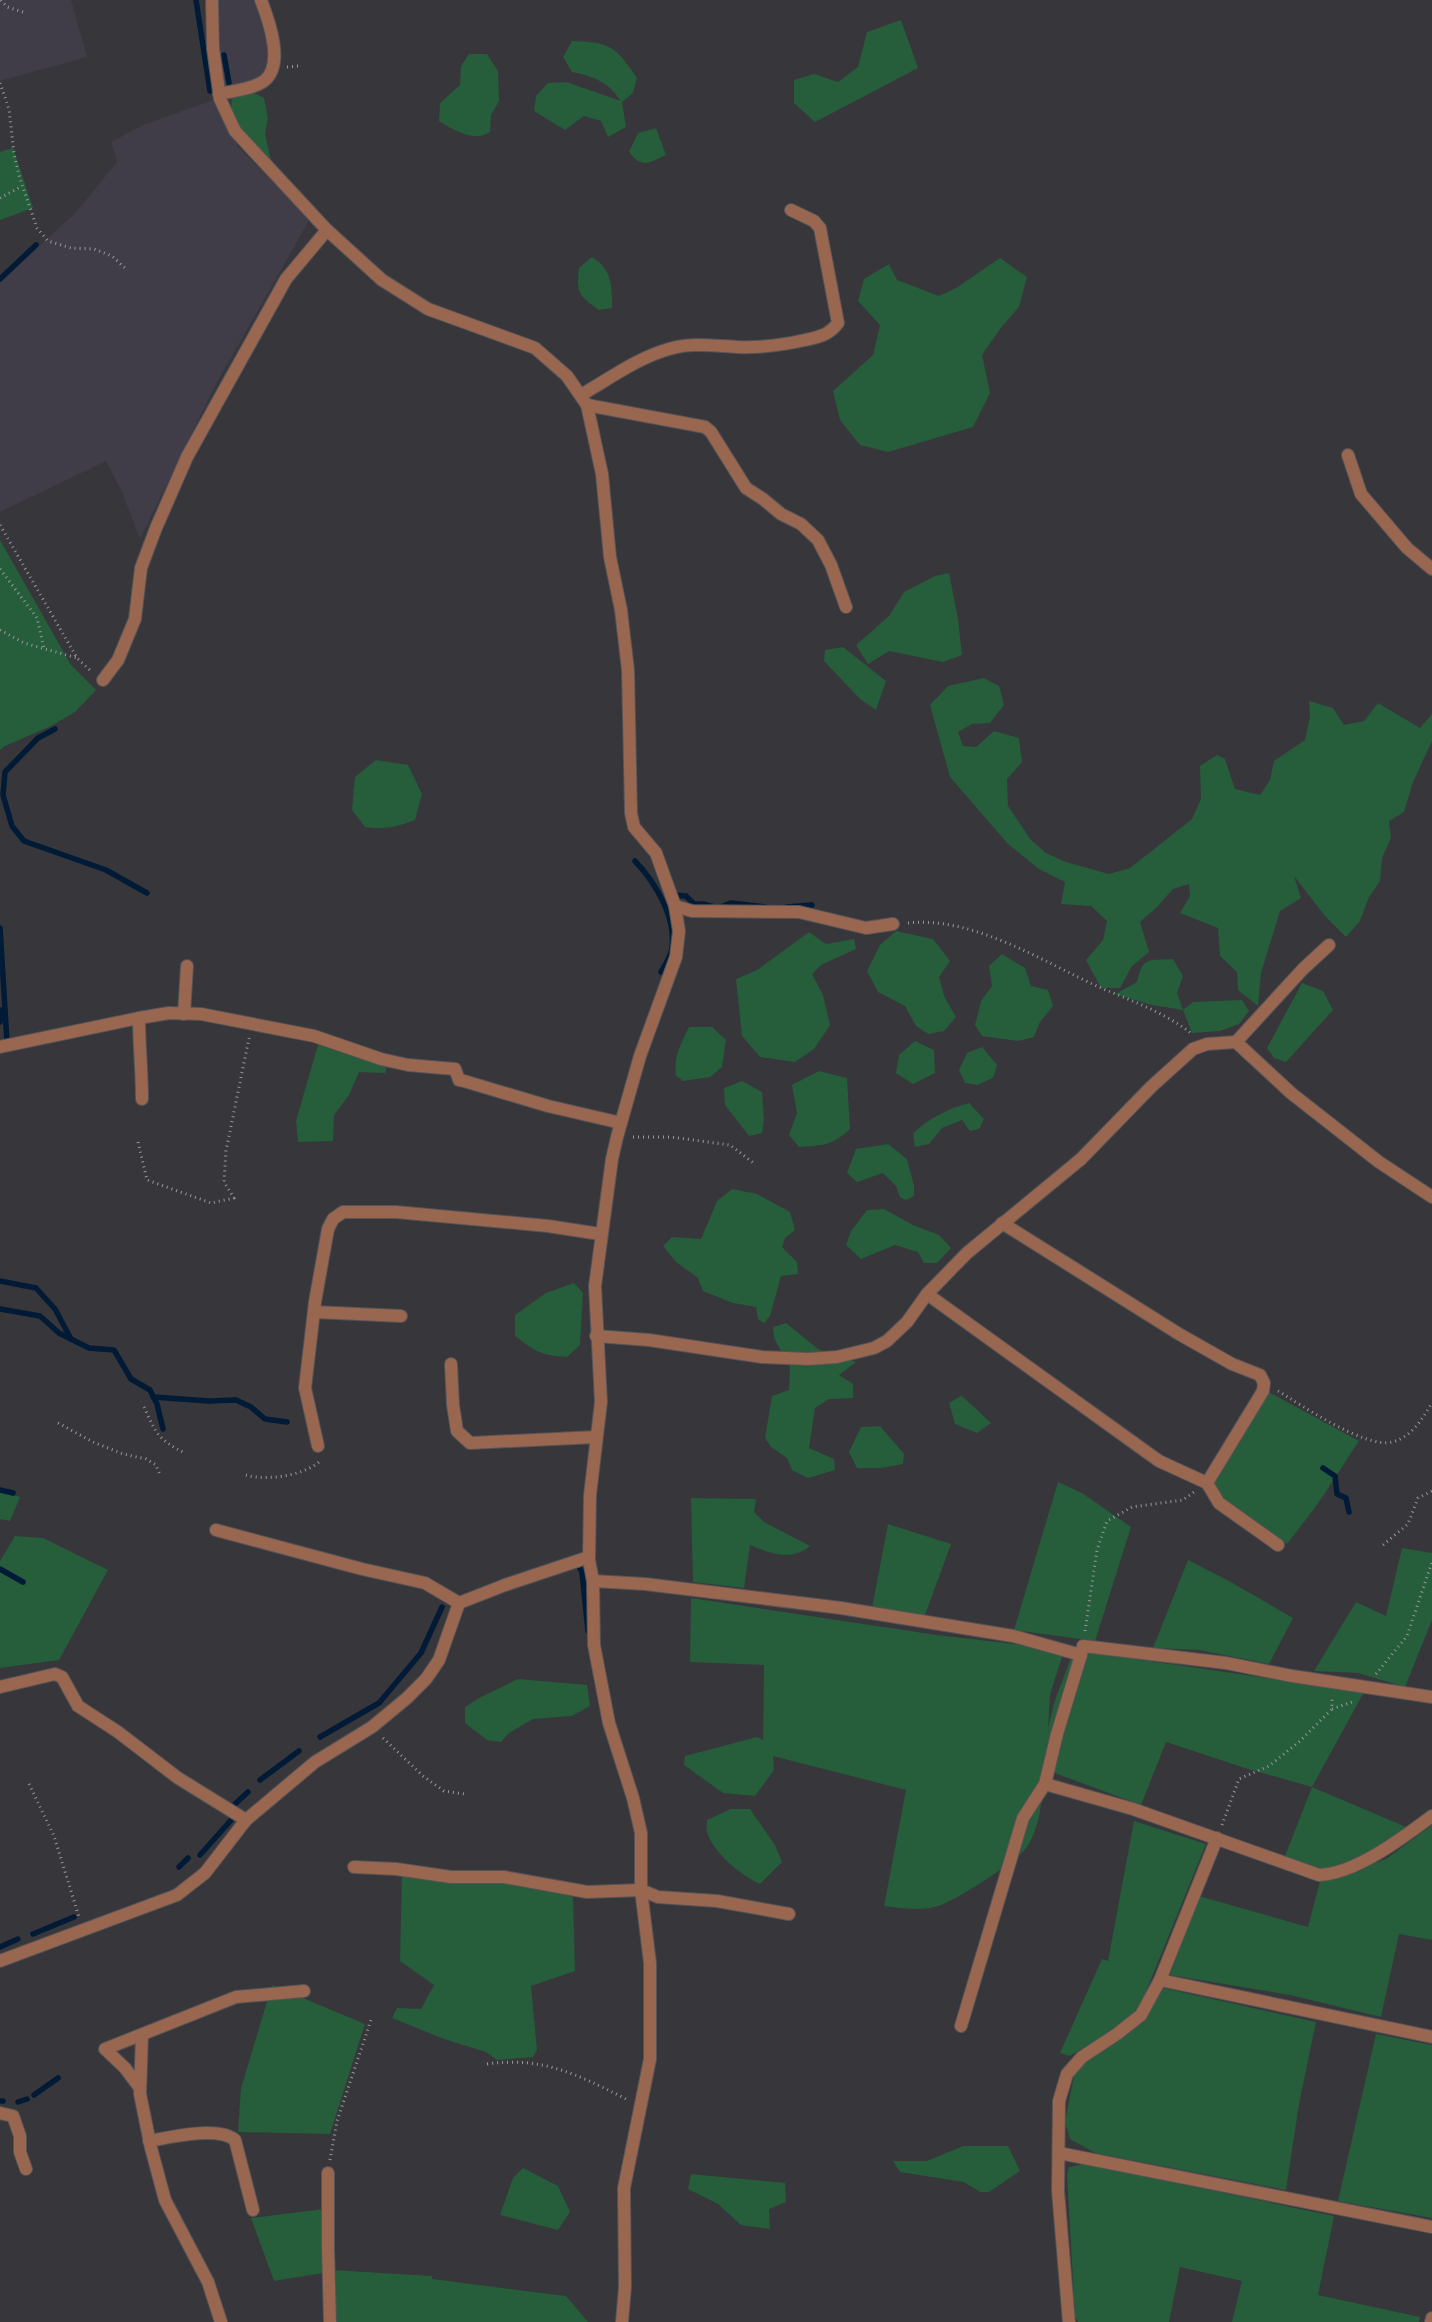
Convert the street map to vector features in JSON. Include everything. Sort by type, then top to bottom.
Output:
[{"type":"street","points":[[212,0],[213,48],[219,94],[235,131],[327,230],[382,280],[428,309],[535,348],[567,376],[584,400],[602,474],[610,557],[621,610],[628,670],[631,813],[634,827],[656,853],[675,906],[679,931],[676,957],[640,1056],[617,1137],[600,1234],[594,1286],[601,1402],[590,1495],[589,1557],[593,1581],[594,1645],[609,1723],[633,1798],[641,1834],[641,1890],[650,1963],[650,2059],[624,2188],[625,2287],[622,2322]]},
{"type":"street","points":[[219,94],[264,81],[274,69],[276,54],[261,0]]},
{"type":"street","points":[[584,400],[642,359],[670,348],[702,344],[736,347],[783,346],[824,336],[832,332],[838,323],[820,228],[814,221],[791,210]]},
{"type":"street","points":[[102,680],[118,660],[135,619],[141,568],[187,457],[286,279],[327,230]]},
{"type":"street","points":[[584,400],[705,426],[711,432],[746,488],[781,514],[801,524],[818,540],[831,565],[846,607]]},
{"type":"street","points":[[1348,455],[1361,494],[1407,548],[1432,569]]},
{"type":"street","points":[[675,906],[692,911],[799,912],[866,928],[893,924]]},
{"type":"street","points":[[596,1336],[649,1340],[762,1357],[837,1357],[860,1352],[887,1341],[907,1322],[927,1294],[1002,1223],[1081,1159],[1150,1087],[1193,1049],[1207,1044],[1236,1042],[1303,968],[1329,945]]},
{"type":"street","points":[[184,1014],[187,966]]},
{"type":"street","points":[[0,1047],[139,1018],[169,1014],[201,1014],[314,1036],[381,1060],[408,1065],[456,1069],[459,1080],[548,1106],[621,1122]]},
{"type":"street","points":[[139,1018],[138,1057],[142,1072],[142,1099]]},
{"type":"street","points":[[1236,1042],[1298,1099],[1379,1162],[1432,1197]]},
{"type":"street","points":[[318,1446],[305,1388],[314,1312],[328,1229],[333,1219],[343,1212],[396,1212],[548,1226],[600,1234]]},
{"type":"street","points":[[1002,1223],[1179,1334],[1232,1364],[1260,1375],[1264,1383],[1263,1391],[1207,1483]]},
{"type":"street","points":[[927,1294],[1159,1461],[1207,1483],[1219,1503],[1278,1545]]},
{"type":"street","points":[[314,1312],[401,1316]]},
{"type":"street","points":[[451,1364],[456,1431],[470,1443],[596,1437]]},
{"type":"street","points":[[216,1530],[362,1569],[425,1583],[459,1604]]},
{"type":"street","points":[[0,1960],[177,1895],[205,1873],[246,1820],[315,1762],[372,1727],[407,1698],[426,1679],[439,1660],[459,1604],[505,1584],[589,1557]]},
{"type":"street","points":[[593,1581],[645,1584],[841,1608],[1013,1636],[1082,1651],[1226,1662],[1332,1682],[1432,1697]]},
{"type":"street","points":[[961,2026],[1023,1818],[1045,1784],[1057,1734],[1082,1651]]},
{"type":"street","points":[[0,1687],[55,1674],[62,1677],[78,1706],[118,1732],[178,1778],[246,1820]]},
{"type":"street","points":[[1045,1784],[1133,1809],[1284,1861],[1304,1871],[1328,1875],[1382,1852],[1432,1816]]},
{"type":"street","points":[[1068,2322],[1058,2191],[1060,2101],[1066,2074],[1082,2057],[1117,2034],[1141,2015],[1160,1980],[1217,1838]]},
{"type":"street","points":[[354,1867],[396,1869],[451,1877],[504,1877],[587,1892],[641,1890],[658,1897],[716,1901],[790,1914]]},
{"type":"street","points":[[1160,1980],[1432,2037]]},
{"type":"street","points":[[140,2088],[126,2068],[105,2049],[236,1997],[304,1991]]},
{"type":"street","points":[[142,2035],[140,2088],[149,2141],[165,2200],[208,2282],[221,2322]]},
{"type":"street","points":[[0,2113],[13,2116],[20,2136],[20,2152],[26,2169]]},
{"type":"street","points":[[149,2141],[184,2135],[228,2134],[235,2140],[253,2210]]},
{"type":"street","points":[[1059,2152],[1432,2227]]},
{"type":"street","points":[[328,2173],[330,2322]]},
{"type":"street","points":[[1431,2322],[1432,2318]]},
{"type":"path","points":[[1,0],[7,7],[26,13]]},
{"type":"path","points":[[0,83],[9,109],[14,154],[22,186],[37,228],[48,241],[72,248],[94,249],[112,256],[125,268]]},
{"type":"path","points":[[0,198],[22,186]]},
{"type":"path","points":[[0,525],[76,658],[102,680]]},
{"type":"path","points":[[0,569],[37,618],[44,648]]},
{"type":"path","points":[[0,630],[24,643],[76,658]]},
{"type":"path","points":[[893,924],[925,921],[953,926],[982,935],[1050,962],[1101,988],[1178,1022],[1207,1044]]},
{"type":"path","points":[[138,1142],[147,1180],[211,1203],[234,1198],[224,1182],[226,1151],[252,1023]]},
{"type":"path","points":[[617,1137],[671,1137],[730,1145],[755,1164]]},
{"type":"path","points":[[1264,1383],[1345,1431],[1373,1441],[1392,1442],[1414,1430],[1432,1403]]},
{"type":"path","points":[[144,1407],[157,1435],[170,1446],[185,1453]]},
{"type":"path","points":[[58,1423],[93,1442],[156,1464],[160,1475]]},
{"type":"path","points":[[246,1474],[259,1479],[296,1473],[314,1466],[320,1461],[318,1446]]},
{"type":"path","points":[[1082,1651],[1096,1550],[1106,1521],[1132,1507],[1183,1500],[1207,1483]]},
{"type":"path","points":[[1383,1545],[1408,1524],[1418,1498],[1432,1491]]},
{"type":"path","points":[[1366,1686],[1407,1636],[1432,1562]]},
{"type":"path","points":[[1217,1838],[1239,1779],[1269,1766],[1300,1741],[1332,1709],[1332,1682]]},
{"type":"path","points":[[372,1727],[423,1776],[444,1791],[464,1794]]},
{"type":"path","points":[[28,1784],[54,1836],[83,1930]]},
{"type":"path","points":[[328,2173],[336,2121],[372,2017]]},
{"type":"path","points":[[487,2064],[529,2061],[578,2075],[640,2106]]},
{"type":"shaded area","points":[[0,0],[71,0],[87,57],[0,81]]},
{"type":"shaded area","points":[[219,0],[255,0],[270,54],[268,68],[260,80],[226,88],[220,63]]},
{"type":"shaded area","points":[[216,99],[238,147],[310,219],[216,384],[140,539],[122,492],[106,461],[0,512],[0,282],[76,212],[117,162],[111,142],[143,125]]},
{"type":"green space","points":[[901,20],[918,68],[815,122],[794,103],[794,80],[814,74],[838,82],[858,67],[867,32]]},
{"type":"green space","points":[[572,41],[596,43],[611,48],[623,59],[637,78],[633,93],[622,102],[626,127],[608,137],[601,121],[584,116],[565,130],[534,111],[536,96],[548,83],[566,82],[621,101],[611,89],[600,81],[572,72],[563,57]]},
{"type":"green space","points":[[469,54],[487,54],[498,71],[499,101],[491,115],[490,132],[477,136],[464,134],[439,121],[440,103],[460,85],[461,66]]},
{"type":"green space","points":[[248,90],[264,98],[268,118],[265,134],[271,160],[258,163],[251,158],[240,143],[232,115],[232,97]]},
{"type":"green space","points":[[656,128],[666,155],[650,162],[642,163],[629,152],[638,133]]},
{"type":"green space","points":[[13,148],[33,208],[0,220],[0,152]]},
{"type":"green space","points":[[592,257],[604,267],[610,279],[612,308],[599,310],[580,293],[578,283],[579,268]]},
{"type":"green space","points":[[1000,258],[1027,277],[1019,307],[1000,329],[982,355],[990,393],[973,427],[888,452],[860,445],[840,420],[833,391],[873,355],[880,325],[858,301],[864,279],[889,264],[897,280],[939,296],[956,288]]},
{"type":"green space","points":[[0,540],[71,665],[96,690],[75,712],[51,726],[0,750]]},
{"type":"green space","points":[[949,573],[958,619],[962,655],[943,662],[889,651],[868,664],[856,645],[889,616],[904,592],[935,576]]},
{"type":"green space","points":[[843,647],[886,681],[876,710],[860,699],[824,661],[825,650]]},
{"type":"green space","points":[[984,678],[999,686],[1004,705],[990,723],[972,724],[958,732],[963,746],[976,747],[994,731],[1019,738],[1022,762],[1007,779],[1008,806],[1031,840],[1046,853],[1066,862],[1109,874],[1130,868],[1192,819],[1201,799],[1200,766],[1217,755],[1225,759],[1235,789],[1260,795],[1270,780],[1274,761],[1305,740],[1310,716],[1309,701],[1333,708],[1344,725],[1364,721],[1378,703],[1420,728],[1432,714],[1432,741],[1413,782],[1404,812],[1389,821],[1391,838],[1382,858],[1380,881],[1369,897],[1360,921],[1346,937],[1325,916],[1294,876],[1301,898],[1280,911],[1261,973],[1258,1006],[1238,990],[1237,972],[1220,956],[1218,928],[1180,913],[1190,896],[1189,884],[1173,889],[1140,922],[1149,952],[1132,966],[1120,988],[1101,988],[1086,960],[1103,940],[1107,921],[1091,906],[1061,904],[1065,882],[1039,869],[1008,844],[950,777],[930,705],[948,686]]},
{"type":"green space","points":[[376,760],[408,765],[422,794],[415,820],[390,827],[365,827],[352,810],[355,777]]},
{"type":"green space","points":[[896,931],[933,939],[950,961],[939,977],[944,996],[956,1017],[944,1031],[928,1034],[916,1026],[905,1006],[878,992],[867,971],[880,945]]},
{"type":"green space","points":[[809,932],[826,944],[854,939],[856,949],[821,965],[812,974],[823,995],[830,1025],[814,1049],[795,1062],[760,1057],[742,1036],[736,979],[757,970]]},
{"type":"green space","points":[[1002,954],[1025,968],[1031,986],[1048,990],[1053,1006],[1040,1022],[1034,1037],[1018,1041],[982,1036],[975,1025],[981,1001],[992,986],[989,966]]},
{"type":"green space","points":[[1173,959],[1183,976],[1177,993],[1183,1010],[1152,1005],[1115,994],[1137,982],[1142,967],[1148,961]]},
{"type":"green space","points":[[1302,983],[1323,991],[1333,1010],[1286,1062],[1274,1058],[1267,1048]]},
{"type":"green space","points":[[1242,1000],[1249,1011],[1239,1024],[1220,1031],[1192,1033],[1183,1010],[1193,1002]]},
{"type":"green space","points":[[689,1027],[712,1027],[726,1040],[722,1067],[710,1077],[683,1081],[676,1076],[675,1069],[681,1045]]},
{"type":"green space","points":[[915,1041],[934,1050],[935,1073],[913,1084],[896,1073],[899,1055]]},
{"type":"green space","points":[[318,1045],[354,1047],[388,1062],[385,1073],[359,1072],[349,1095],[334,1115],[333,1141],[298,1142],[296,1121]]},
{"type":"green space","points":[[982,1047],[997,1065],[993,1078],[977,1085],[965,1083],[959,1070],[967,1053]]},
{"type":"green space","points":[[819,1071],[847,1078],[850,1129],[827,1144],[799,1147],[789,1135],[797,1113],[792,1085]]},
{"type":"green space","points":[[742,1081],[762,1092],[764,1120],[762,1133],[749,1136],[725,1105],[724,1088]]},
{"type":"green space","points":[[969,1103],[984,1119],[979,1129],[970,1131],[962,1120],[942,1128],[929,1144],[915,1147],[913,1133],[919,1128],[932,1118]]},
{"type":"green space","points":[[888,1144],[907,1159],[914,1186],[914,1196],[906,1200],[900,1197],[896,1186],[883,1173],[857,1182],[847,1173],[856,1149]]},
{"type":"green space","points":[[732,1189],[757,1194],[790,1212],[795,1230],[785,1238],[782,1247],[797,1262],[798,1274],[781,1276],[770,1316],[764,1323],[758,1319],[756,1307],[733,1303],[703,1291],[698,1278],[676,1262],[663,1246],[672,1237],[701,1239],[717,1201]]},
{"type":"green space","points":[[884,1209],[913,1225],[939,1235],[951,1248],[937,1263],[924,1263],[918,1252],[895,1245],[861,1259],[846,1245],[851,1231],[867,1210]]},
{"type":"green space","points":[[574,1283],[583,1293],[580,1345],[567,1357],[539,1352],[515,1336],[515,1315],[546,1293]]},
{"type":"green space","points":[[786,1323],[818,1349],[856,1362],[839,1375],[853,1384],[853,1398],[829,1399],[815,1408],[809,1448],[834,1459],[835,1470],[808,1478],[792,1470],[787,1458],[771,1447],[765,1438],[772,1396],[789,1390],[790,1367],[774,1338],[773,1327]]},
{"type":"green space","points":[[1263,1389],[1359,1441],[1317,1505],[1287,1544],[1206,1487]]},
{"type":"green space","points":[[961,1396],[991,1423],[977,1433],[955,1424],[949,1403]]},
{"type":"green space","points":[[880,1426],[904,1454],[903,1464],[881,1468],[857,1468],[849,1452],[861,1427]]},
{"type":"green space","points":[[1058,1482],[1082,1493],[1131,1527],[1095,1641],[1014,1630]]},
{"type":"green space","points":[[0,1492],[20,1497],[10,1521],[0,1519]]},
{"type":"green space","points":[[691,1498],[756,1499],[754,1512],[764,1522],[810,1546],[803,1551],[788,1555],[765,1551],[750,1545],[744,1588],[693,1582]]},
{"type":"green space","points":[[888,1524],[951,1544],[925,1615],[872,1608]]},
{"type":"green space","points":[[15,1536],[43,1538],[108,1570],[59,1660],[0,1668],[0,1561]]},
{"type":"green space","points":[[1402,1548],[1432,1553],[1432,1620],[1405,1687],[1358,1673],[1314,1671],[1356,1602],[1386,1616]]},
{"type":"green space","points":[[1188,1560],[1293,1618],[1269,1664],[1199,1650],[1153,1648]]},
{"type":"green space","points":[[691,1598],[937,1635],[1064,1650],[1050,1695],[1048,1728],[1055,1700],[1074,1650],[1364,1692],[1312,1787],[1245,1768],[1166,1742],[1141,1805],[1044,1769],[1042,1799],[1036,1828],[1027,1847],[1012,1861],[987,1879],[941,1905],[921,1909],[884,1906],[906,1790],[773,1756],[774,1770],[755,1796],[723,1793],[684,1765],[685,1756],[757,1737],[763,1740],[764,1665],[690,1662]]},
{"type":"green space","points":[[518,1679],[587,1685],[590,1706],[572,1716],[533,1719],[509,1733],[501,1742],[487,1740],[465,1723],[465,1707]]},
{"type":"green space","points":[[1312,1787],[1406,1827],[1375,1850],[1321,1872],[1285,1856]]},
{"type":"green space","points":[[731,1809],[750,1809],[775,1845],[782,1862],[760,1884],[729,1863],[710,1840],[707,1832],[707,1820]]},
{"type":"green space","points":[[1134,1821],[1206,1844],[1136,2016],[1070,2056],[1060,2053],[1102,1959],[1108,1961]]},
{"type":"green space","points":[[1432,1825],[1432,1940],[1399,1934],[1381,2017],[1290,1995],[1170,1975],[1199,1896],[1308,1927],[1320,1881],[1386,1859]]},
{"type":"green space","points":[[402,1872],[514,1880],[573,1897],[575,1971],[531,1986],[537,2050],[533,2057],[497,2060],[486,2052],[444,2039],[392,2018],[397,2008],[421,2009],[434,1985],[400,1961]]},
{"type":"green space","points":[[272,1985],[365,2024],[330,2134],[238,2132],[241,2088]]},
{"type":"green space","points":[[1163,1988],[1316,2022],[1299,2104],[1286,2190],[1095,2153],[1070,2139],[1065,2122],[1075,2070],[1144,2021]]},
{"type":"green space","points":[[1376,2034],[1432,2045],[1432,2218],[1338,2201]]},
{"type":"green space","points":[[963,2146],[1008,2146],[1020,2171],[989,2192],[980,2192],[964,2182],[900,2172],[893,2161],[927,2161]]},
{"type":"green space","points":[[1084,2164],[1334,2216],[1318,2295],[1420,2317],[1419,2322],[1232,2322],[1242,2281],[1180,2267],[1169,2322],[1078,2322],[1075,2316],[1067,2175],[1069,2167]]},
{"type":"green space","points":[[523,2168],[558,2186],[570,2212],[558,2230],[500,2215],[513,2178]]},
{"type":"green space","points":[[691,2174],[785,2183],[786,2202],[769,2209],[770,2229],[741,2225],[718,2204],[688,2189]]},
{"type":"green space","points":[[324,2209],[323,2273],[274,2281],[251,2218]]},
{"type":"green space","points":[[333,2270],[432,2276],[432,2279],[566,2296],[588,2322],[335,2322]]},
{"type":"waterway","points":[[196,0],[210,91]]},
{"type":"waterway","points":[[224,55],[229,83]]},
{"type":"waterway","points":[[0,279],[36,245]]},
{"type":"waterway","points":[[55,729],[38,738],[5,772],[3,795],[12,826],[24,841],[106,870],[147,893]]},
{"type":"waterway","points":[[635,861],[657,890],[671,924],[672,950],[661,972]]},
{"type":"waterway","points":[[672,895],[686,896],[694,904],[718,908],[731,903],[765,907]]},
{"type":"waterway","points":[[787,907],[812,905]]},
{"type":"waterway","points":[[0,928],[7,1042],[11,1041]]},
{"type":"waterway","points":[[0,1022],[1,1010]]},
{"type":"waterway","points":[[0,1281],[36,1288],[55,1309],[71,1339]]},
{"type":"waterway","points":[[0,1309],[40,1316],[59,1333],[89,1348],[114,1350],[131,1379],[150,1390],[157,1404],[163,1429]]},
{"type":"waterway","points":[[153,1397],[209,1401],[236,1400],[251,1407],[265,1419],[287,1422]]},
{"type":"waterway","points":[[1323,1468],[1335,1476],[1337,1494],[1346,1498],[1349,1512]]},
{"type":"waterway","points":[[0,1490],[13,1493]]},
{"type":"waterway","points":[[577,1562],[582,1572],[588,1631]]},
{"type":"waterway","points":[[0,1569],[23,1582]]},
{"type":"waterway","points":[[320,1737],[379,1703],[421,1653],[442,1607]]},
{"type":"waterway","points":[[260,1780],[299,1751]]},
{"type":"waterway","points":[[235,1804],[248,1792]]},
{"type":"waterway","points":[[200,1855],[232,1819]]},
{"type":"waterway","points":[[179,1867],[188,1858]]},
{"type":"waterway","points":[[33,1934],[74,1917]]},
{"type":"waterway","points":[[0,1947],[18,1939]]},
{"type":"waterway","points":[[34,2095],[58,2078]]},
{"type":"waterway","points":[[18,2102],[27,2099]]}]
